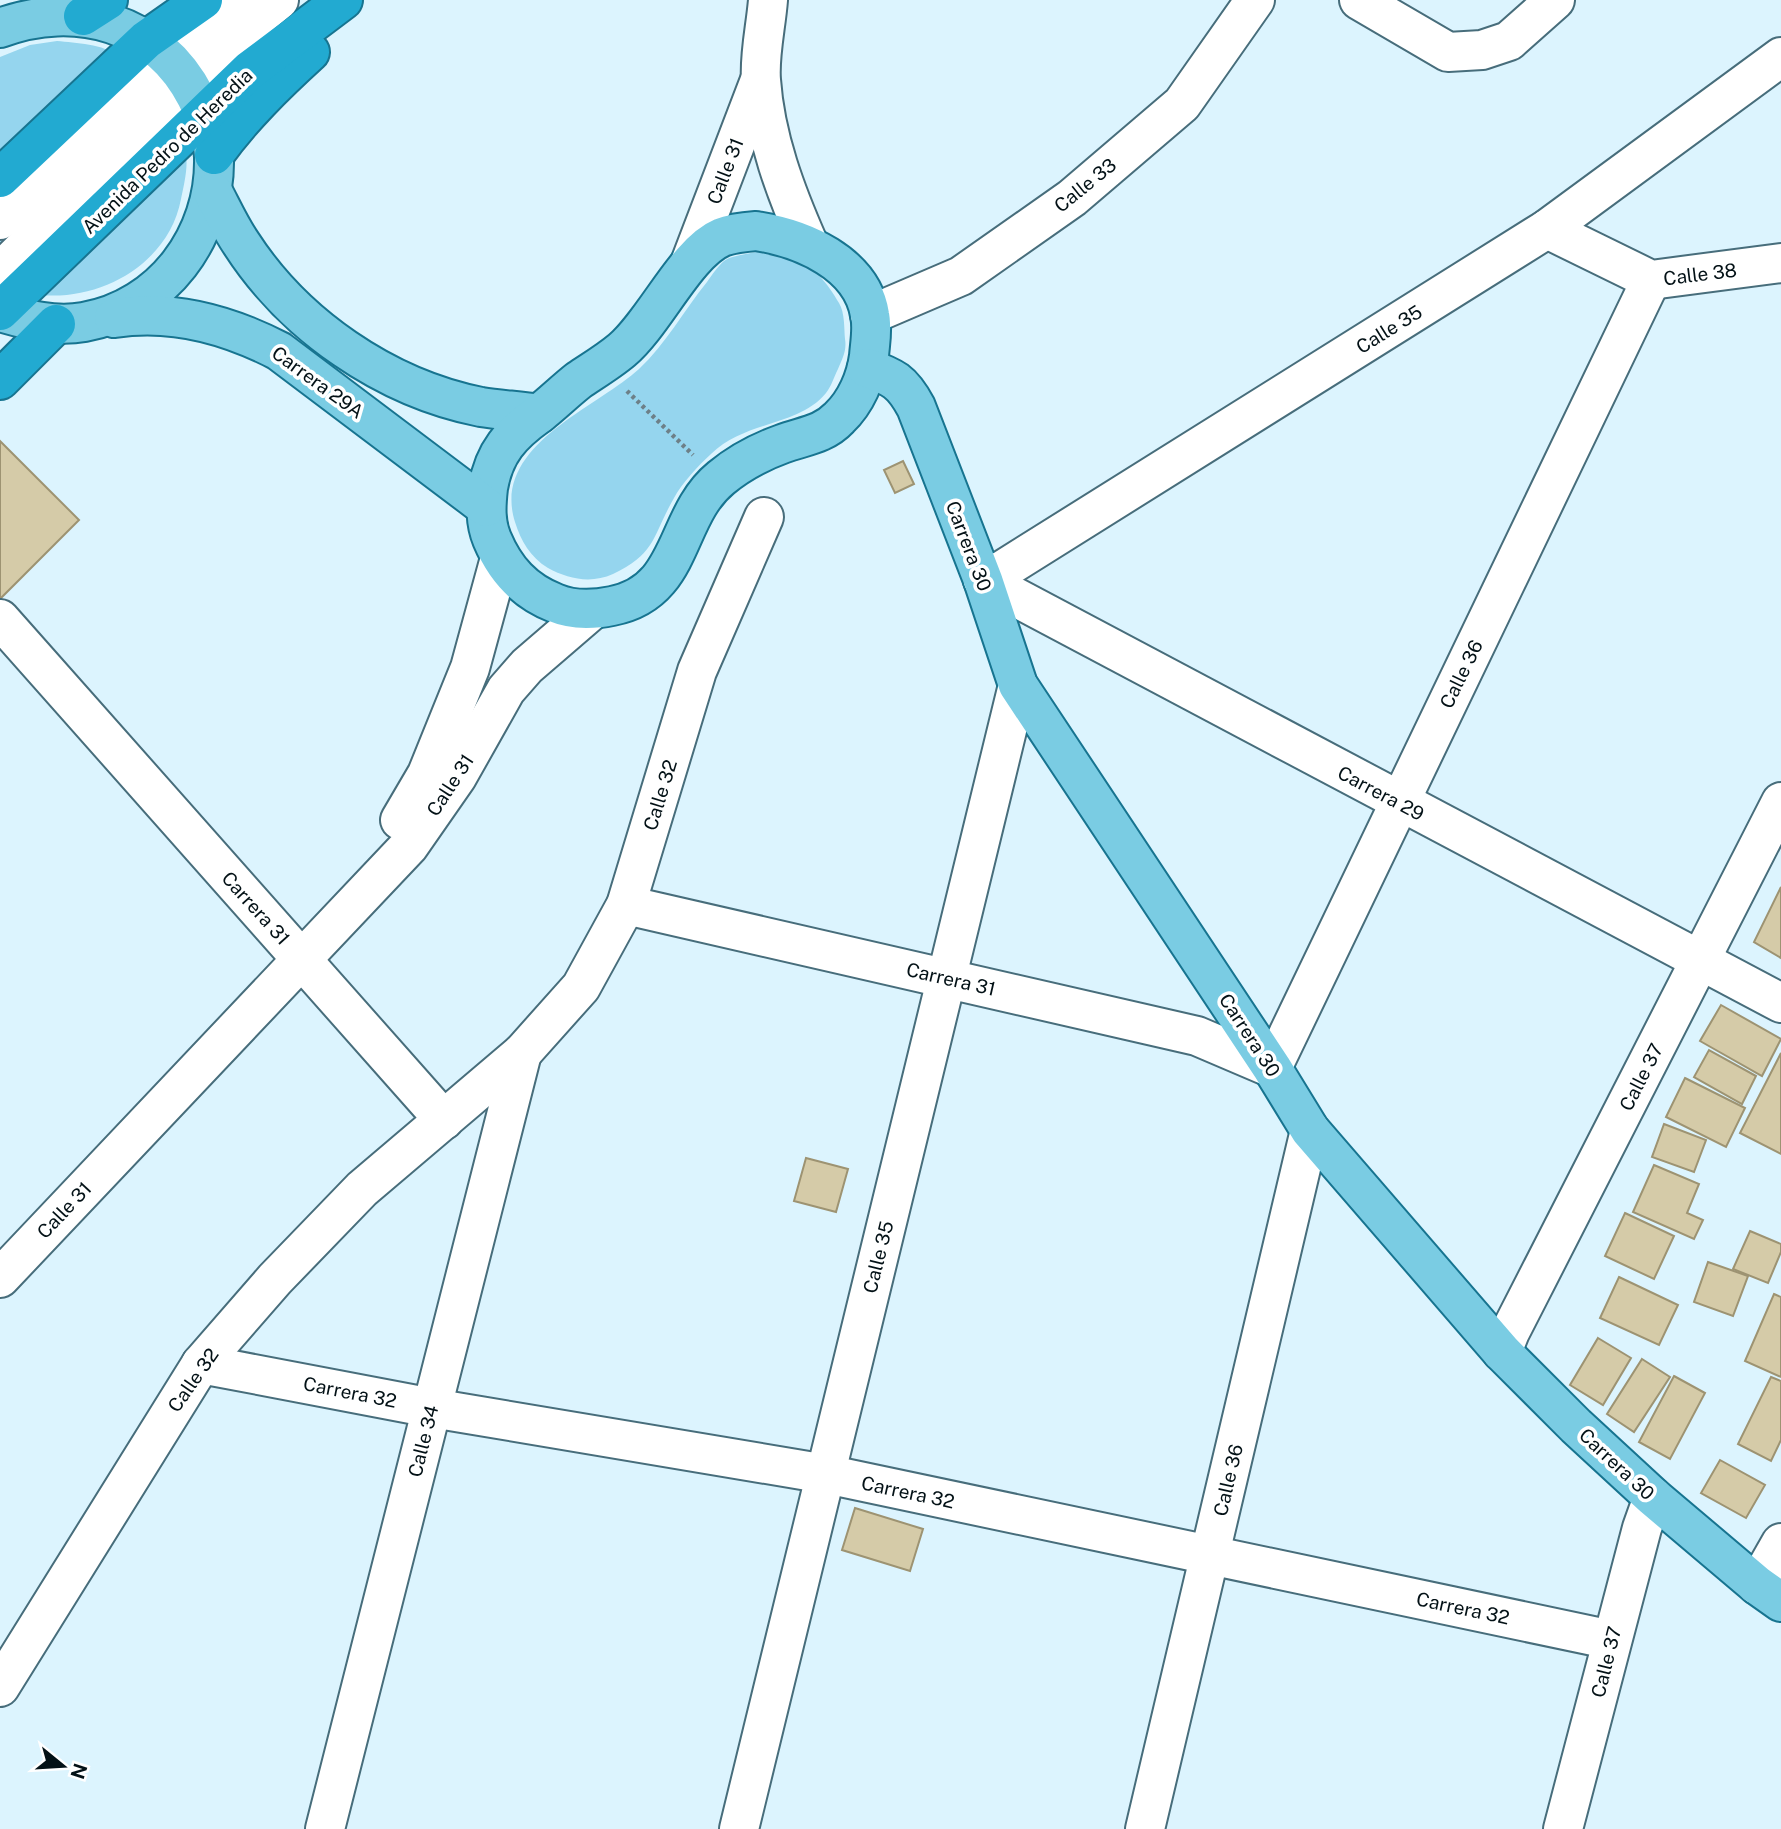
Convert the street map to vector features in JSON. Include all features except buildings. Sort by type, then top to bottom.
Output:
[{"type":"highway","name":"Avenida Pedro de Heredia","points":[[0,312],[177,75],[203,0]]},
{"type":"highway","name":"Avenida Pedro de Heredia","points":[[0,178],[177,75],[250,70],[344,0]]},
{"type":"highway","points":[[213,173],[233,129],[268,91],[366,0]]},
{"type":"highway","points":[[0,380],[70,323]]},
{"type":"main road","points":[[0,2],[83,10],[126,29],[177,75],[242,244],[278,291],[321,332],[370,365],[424,390],[480,407],[539,414]]},
{"type":"main road","points":[[0,27],[22,19],[83,10]]},
{"type":"main road","points":[[0,312],[28,320],[70,323],[121,311],[154,291],[182,263],[202,229],[213,173]]},
{"type":"main road","points":[[756,231],[783,235],[809,245],[839,265],[859,284],[870,314],[871,341],[867,368],[856,397],[839,419],[819,433],[755,455],[719,480],[702,499],[675,555],[654,587],[626,603],[592,610],[564,607],[540,597],[518,582],[500,558],[488,529],[486,507],[491,470],[506,442],[523,424],[601,366],[637,335],[690,263],[719,238],[756,231]]},
{"type":"main road","name":"Carrera 29A","points":[[70,323],[132,315],[182,317],[248,335],[279,351],[486,507]]},
{"type":"main road","name":"Carrera 30","points":[[867,368],[894,378],[907,390],[983,580],[1018,685],[1272,1068],[1310,1130],[1502,1352],[1576,1426],[1653,1497],[1769,1594]]},
{"type":"street","points":[[0,272],[177,75],[232,0]]},
{"type":"street","points":[[0,220],[177,75],[279,0]]},
{"type":"street","name":"Calle 31","points":[[768,0],[761,78],[767,121],[777,164],[809,245]]},
{"type":"street","name":"Calle 33","points":[[870,314],[961,276],[1072,198],[1182,104],[1255,0]]},
{"type":"street","points":[[1359,0],[1448,52],[1482,50],[1509,41],[1555,0]]},
{"type":"street","name":"Calle 35","points":[[983,580],[1547,229],[1781,57]]},
{"type":"street","name":"Calle 31","points":[[690,263],[761,78]]},
{"type":"street","name":"Calle 38","points":[[1547,229],[1651,280],[1781,263]]},
{"type":"street","name":"Calle 36","points":[[1272,1068],[1651,280]]},
{"type":"street","name":"Calle 32","points":[[522,1053],[581,987],[626,905],[697,671],[764,517]]},
{"type":"street","name":"Calle 31","points":[[302,959],[369,873],[427,774],[470,668],[500,558]]},
{"type":"street","name":"Carrera 29","points":[[983,580],[1781,1003]]},
{"type":"street","name":"Calle 31","points":[[0,1278],[409,846],[457,778],[506,690],[527,666],[592,610]]},
{"type":"street","name":"Carrera 31","points":[[0,619],[444,1120]]},
{"type":"street","name":"Calle 35","points":[[739,1829],[1018,685]]},
{"type":"street","name":"Calle 37","points":[[1502,1352],[1781,803]]},
{"type":"street","name":"Carrera 31","points":[[626,905],[1197,1036],[1272,1068]]},
{"type":"street","points":[[444,1120],[522,1053]]},
{"type":"street","name":"Calle 34","points":[[325,1829],[522,1053]]},
{"type":"street","name":"Calle 32","points":[[0,1687],[201,1363],[275,1279],[362,1189],[444,1120]]},
{"type":"street","name":"Calle 36","points":[[1145,1829],[1310,1130]]},
{"type":"street","name":"Carrera 32","points":[[201,1363],[432,1408],[825,1474],[1612,1640]]},
{"type":"street","name":"Calle 37","points":[[1563,1829],[1642,1528],[1653,1497]]},
{"type":"street","points":[[1769,1594],[1781,1543]]},
{"type":"path","points":[[601,366],[719,480]]},
{"type":"shaded area","points":[[57,41],[81,43],[119,56],[181,141],[186,153],[186,166],[174,222],[163,242],[147,259],[109,284],[86,292],[40,295],[0,282],[0,57],[30,45]]},
{"type":"shaded area","points":[[760,251],[787,256],[806,264],[825,282],[841,307],[845,351],[828,391],[801,412],[740,435],[711,454],[677,492],[646,551],[627,566],[596,579],[572,577],[548,568],[527,548],[515,522],[512,495],[518,472],[532,451],[574,415],[639,369],[724,261]]}]
